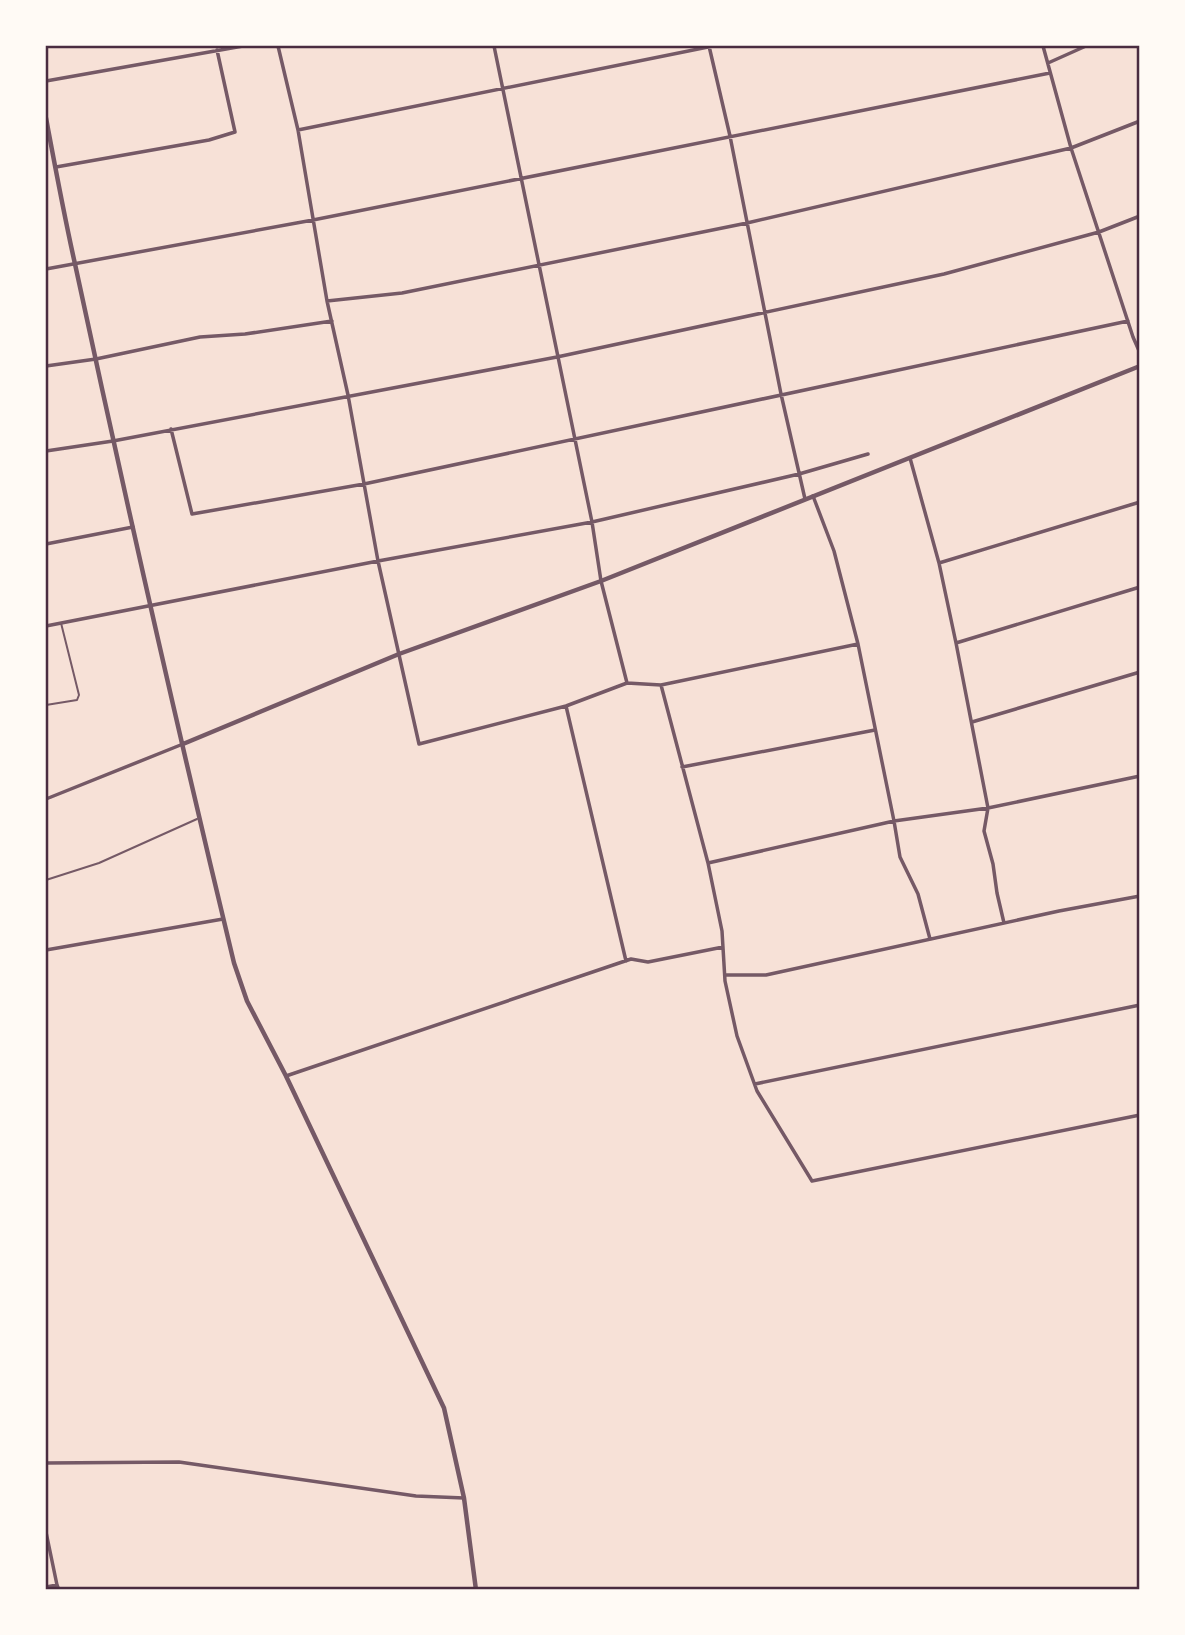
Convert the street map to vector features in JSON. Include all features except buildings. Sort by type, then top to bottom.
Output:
[{"type":"street","points":[[46,81],[243,46]]},
{"type":"street","points":[[278,46],[298,130],[327,301],[348,395],[378,561],[419,744],[566,706],[627,683],[661,685],[858,644]]},
{"type":"street","points":[[494,46],[592,522],[601,581],[627,683]]},
{"type":"street","points":[[298,130],[710,46],[805,499]]},
{"type":"street","points":[[1043,46],[1071,148],[1139,353]]},
{"type":"street","points":[[1048,63],[1086,46]]},
{"type":"street","points":[[55,167],[209,141],[235,132],[217,50]]},
{"type":"street","points":[[46,269],[313,220],[1050,73]]},
{"type":"street","points":[[46,118],[74,263],[149,605],[234,963],[247,1001],[286,1076],[444,1408],[464,1498],[476,1590]]},
{"type":"street","points":[[327,301],[401,293],[747,223],[1071,148],[1139,121]]},
{"type":"street","points":[[46,451],[113,441],[557,357],[944,274],[1099,232],[1139,216]]},
{"type":"street","points":[[46,366],[96,359],[200,337],[245,334],[332,321]]},
{"type":"street","points":[[171,429],[192,514],[364,484],[1128,321]]},
{"type":"street","points":[[46,799],[399,654],[601,581],[1139,366]]},
{"type":"street","points":[[46,626],[592,522],[799,474],[868,454]]},
{"type":"street","points":[[910,458],[939,564],[972,722],[988,808],[984,831],[1004,923]]},
{"type":"street","points":[[813,496],[834,551],[858,644],[900,857],[918,894],[930,939]]},
{"type":"street","points":[[939,564],[1139,502]]},
{"type":"street","points":[[46,544],[133,527]]},
{"type":"street","points":[[956,643],[1139,587]]},
{"type":"street","points":[[972,722],[1139,672]]},
{"type":"street","points":[[661,685],[708,863],[722,931],[725,975],[737,1037],[755,1084],[812,1181],[1139,1115]]},
{"type":"street","points":[[566,706],[626,961]]},
{"type":"street","points":[[682,767],[875,730]]},
{"type":"street","points":[[708,863],[894,821],[988,808],[1139,776]]},
{"type":"street","points":[[725,975],[766,975],[1139,896]]},
{"type":"street","points":[[46,950],[223,919]]},
{"type":"street","points":[[286,1076],[631,959],[648,962],[723,947]]},
{"type":"street","points":[[755,1084],[1139,1005]]},
{"type":"street","points":[[46,1463],[179,1462],[427,1497],[464,1498]]},
{"type":"street","points":[[46,1532],[58,1587],[46,1587]]},
{"type":"lane","points":[[46,705],[77,700],[79,695],[61,623]]},
{"type":"lane","points":[[46,880],[99,863],[200,818]]}]
